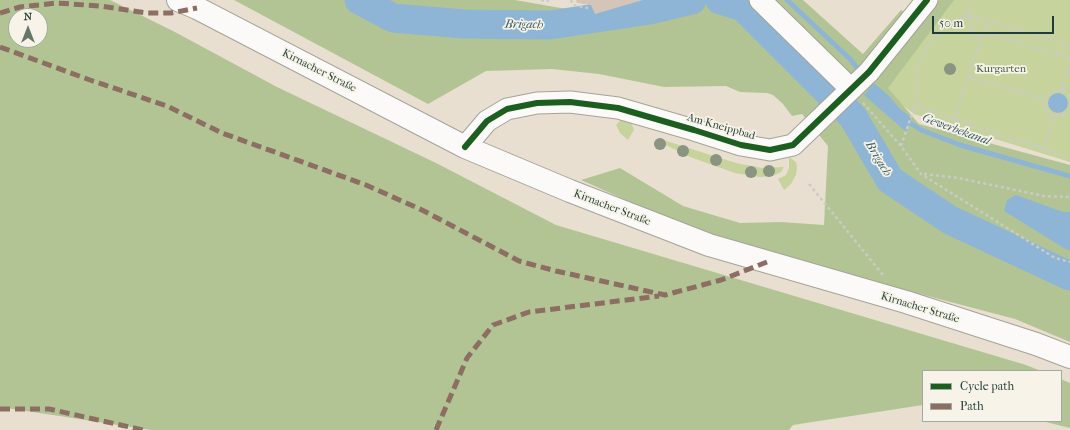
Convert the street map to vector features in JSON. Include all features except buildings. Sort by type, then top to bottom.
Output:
[{"type":"main road","name":"Kirnacher Straße","points":[[178,0],[197,8],[465,147],[570,192],[709,245],[906,302],[1036,344],[1070,357]]},
{"type":"street","points":[[760,0],[855,85]]},
{"type":"street","name":"Am Kneippbad","points":[[465,147],[487,121],[507,109],[537,103],[570,102],[618,108],[741,145],[770,150],[793,145],[855,85],[927,0]]},
{"type":"path","points":[[541,0],[548,0]]},
{"type":"path","points":[[571,0],[573,6],[588,8]]},
{"type":"path","points":[[968,0],[968,15],[972,34],[981,37]]},
{"type":"path","points":[[901,146],[912,112],[917,105],[918,68],[930,42],[948,23],[968,15],[1070,46]]},
{"type":"path","points":[[986,33],[990,22]]},
{"type":"path","points":[[954,120],[983,32],[1070,58]]},
{"type":"path","points":[[1062,90],[1070,66]]},
{"type":"path","points":[[968,76],[1045,99]]},
{"type":"path","points":[[855,85],[921,174],[1055,258],[1070,262]]},
{"type":"path","points":[[1070,97],[1062,90],[1054,91],[1047,95],[1045,99],[1045,107],[1047,111],[1054,116],[1062,116],[1070,110]]},
{"type":"path","points":[[917,105],[954,120],[1070,157]]},
{"type":"path","points":[[1045,149],[1054,116]]},
{"type":"path","points":[[921,174],[958,178],[1044,196],[1070,197]]},
{"type":"path","points":[[809,184],[886,279]]},
{"type":"green space","points":[[0,0],[110,0],[173,31],[277,87],[436,163],[556,225],[1038,370],[922,370],[922,405],[793,425],[789,430],[151,430],[0,407]]},
{"type":"green space","points":[[234,0],[515,0],[595,14],[643,0],[803,0],[863,54],[901,10],[918,22],[939,0],[954,0],[888,88],[919,124],[1070,165],[1070,212],[1063,212],[1067,250],[1070,250],[1070,342],[1015,319],[715,240],[581,180],[620,168],[683,206],[740,223],[781,222],[824,225],[828,146],[802,114],[792,116],[783,104],[773,95],[767,93],[740,92],[726,86],[664,87],[599,74],[552,69],[486,71],[428,104]]},
{"type":"green space","name":"Kurgarten","points":[[940,0],[1070,0],[1070,162],[914,114],[874,83]]},
{"type":"green space","points":[[623,117],[632,118],[634,130],[628,140],[620,133],[616,125]]},
{"type":"green space","points":[[663,140],[736,163],[762,168],[784,167],[781,172],[773,176],[760,177],[735,173],[690,157],[662,143]]},
{"type":"green space","points":[[789,157],[796,162],[796,175],[791,184],[784,190],[778,179],[786,175],[789,168]]},
{"type":"green space","points":[[1062,379],[1070,383],[1070,428],[1046,422],[1062,422]]},
{"type":"water","points":[[874,83],[889,96],[901,110],[911,117],[907,131],[864,95]]},
{"type":"water","points":[[1058,93],[1065,96],[1068,103],[1065,110],[1058,113],[1051,110],[1048,103],[1051,96]]},
{"type":"water","points":[[1016,195],[1063,212],[1070,212],[1070,250],[1067,250],[1004,211],[1007,200]]},
{"type":"waterway","name":"Brigach","points":[[359,0],[393,18],[464,24],[550,25],[650,10],[692,0]]},
{"type":"waterway","name":"Brigach","points":[[720,0],[743,7],[853,117],[890,180],[950,220],[1070,276]]},
{"type":"waterway","name":"Gewerbekanal","points":[[787,0],[850,59],[862,74]]},
{"type":"waterway","name":"Gewerbekanal","points":[[904,119],[921,130],[960,145],[1070,176]]},
{"type":"marked path","points":[[0,13],[20,7],[57,3],[100,6],[147,13],[171,13],[197,8]]},
{"type":"marked path","points":[[0,47],[167,106],[222,133],[366,185],[422,210],[519,261],[556,271],[665,295],[721,280],[767,262]]},
{"type":"marked path","points":[[436,430],[467,358],[493,325],[529,312],[659,296]]},
{"type":"marked path","points":[[0,409],[49,409],[143,430]]},
{"type":"cycle path","points":[[465,147],[487,121],[507,109],[537,103],[570,102],[618,108],[741,145],[770,150],[793,145],[869,72],[927,0]]}]
